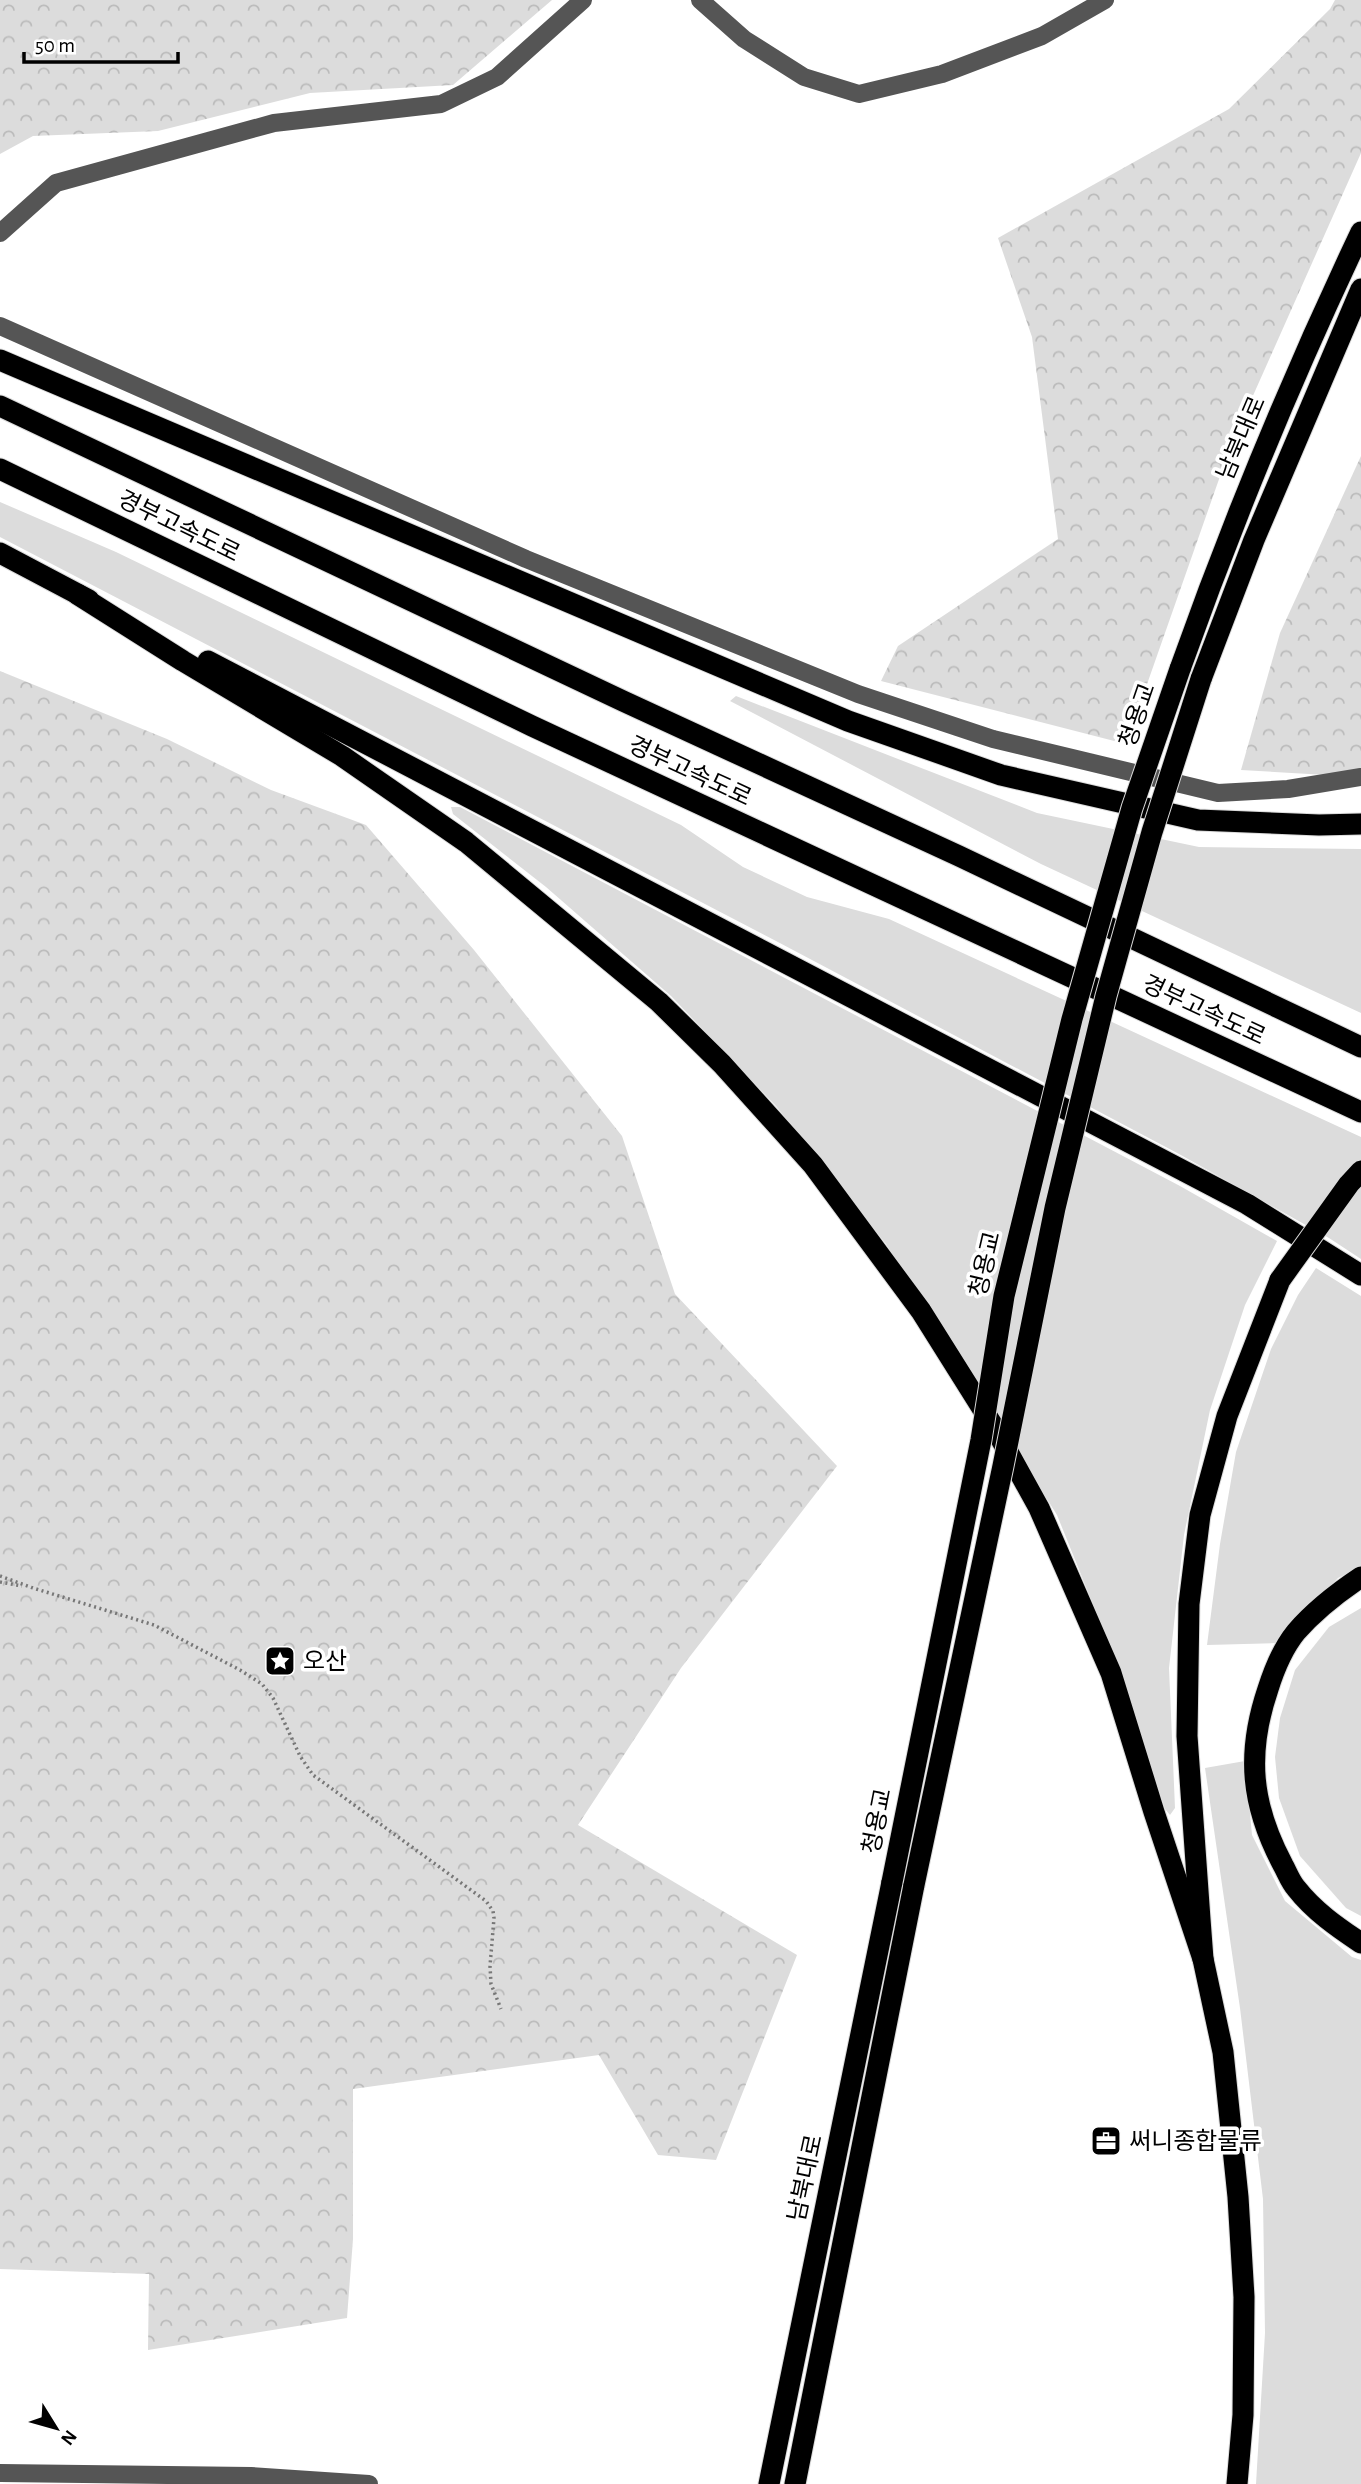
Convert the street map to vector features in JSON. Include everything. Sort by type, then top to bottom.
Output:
[{"type":"highway","name":"남북대로","points":[[1180,669],[1248,486],[1317,324],[1361,232]]},
{"type":"highway","name":"남북대로","points":[[1201,679],[1254,540],[1361,289]]},
{"type":"highway","points":[[0,360],[811,705],[1001,775],[1198,820],[1361,824]]},
{"type":"highway","name":"경부고속도로","points":[[0,406],[1361,1047]]},
{"type":"highway","name":"경부고속도로","points":[[0,469],[532,726],[1361,1112]]},
{"type":"highway","points":[[0,553],[1247,1204],[1361,1275]]},
{"type":"highway","points":[[77,594],[342,756],[466,842],[659,1002],[722,1064],[813,1165],[921,1311],[997,1432],[1039,1508],[1111,1673],[1203,1959],[1223,2052],[1238,2197],[1244,2297],[1243,2415],[1237,2484]]},
{"type":"highway","name":"청용교","points":[[892,1882],[981,1440],[1004,1296],[1072,1019],[1132,808],[1180,669]]},
{"type":"highway","name":"청용교","points":[[914,1885],[1061,1182],[1109,984],[1152,832],[1201,679]]},
{"type":"highway","points":[[1203,1959],[1187,1736],[1189,1604],[1200,1516],[1227,1416],[1280,1280],[1361,1171]]},
{"type":"highway","points":[[1361,1577],[1328,1599],[1294,1634],[1275,1669],[1262,1707],[1253,1751],[1256,1793],[1269,1839],[1294,1886],[1325,1919],[1361,1943]]},
{"type":"highway","name":"남북대로","points":[[767,2482],[892,1882]]},
{"type":"highway","name":"남북대로","points":[[795,2484],[914,1885]]},
{"type":"street","points":[[0,233],[56,183],[274,123],[441,104],[496,77],[583,0]]},
{"type":"street","points":[[700,0],[744,38],[804,77],[859,94],[942,74],[1042,36],[1105,0]]},
{"type":"street","points":[[0,326],[526,559],[858,694],[993,739],[1218,793],[1288,789],[1361,777]]},
{"type":"street","points":[[0,2473],[251,2476],[369,2484]]},
{"type":"path","points":[[0,1576],[154,1625],[262,1684],[273,1698],[300,1756],[313,1775],[486,1901],[494,1918],[491,1984],[501,2009]]},
{"type":"path","points":[[0,1583],[33,1588]]},
{"type":"green space","points":[[0,0],[552,0],[453,85],[310,93],[158,131],[33,136],[0,154]]},
{"type":"green space","points":[[1335,0],[1361,0],[1361,153],[1231,445],[1126,744],[881,681],[898,646],[1058,539],[1032,337],[998,238],[1229,109],[1330,9]]},
{"type":"green space","points":[[1361,456],[1361,777],[1241,770],[1280,633]]},
{"type":"green space","points":[[0,502],[116,552],[681,825],[743,867],[807,897],[889,919],[1361,1137],[1361,1259],[1329,1238],[1179,1154],[0,537]]},
{"type":"green space","points":[[0,671],[167,739],[271,790],[366,825],[474,950],[622,1136],[675,1294],[837,1466],[681,1668],[578,1825],[797,1955],[716,2160],[658,2155],[599,2055],[353,2089],[353,2239],[347,2318],[148,2350],[149,2274],[0,2269]]},
{"type":"green space","points":[[736,696],[1037,813],[1199,847],[1361,849],[1361,1013],[1041,864],[730,701]]},
{"type":"green space","points":[[451,807],[460,807],[1180,1186],[1277,1241],[1245,1305],[1210,1410],[1184,1535],[1169,1668],[1175,1808],[1170,1815],[1165,1809],[1113,1654],[1057,1515],[886,1244],[776,1106],[671,996],[546,887],[453,814]]},
{"type":"green space","points":[[1316,1268],[1361,1296],[1361,1567],[1338,1578],[1279,1643],[1207,1645],[1220,1544],[1236,1452],[1271,1349],[1298,1295]]},
{"type":"green space","points":[[1361,1608],[1361,1916],[1346,1908],[1300,1856],[1279,1798],[1275,1757],[1280,1718],[1295,1670],[1329,1627]]},
{"type":"green space","points":[[1245,1761],[1252,1835],[1285,1901],[1352,1957],[1361,1960],[1361,2484],[1256,2484],[1265,2333],[1263,2199],[1240,2008],[1205,1768]]},
{"type":"place","name":"오산","points":[[280,1661]]},
{"type":"place","name":"써니종합물류","points":[[1106,2141]]}]
